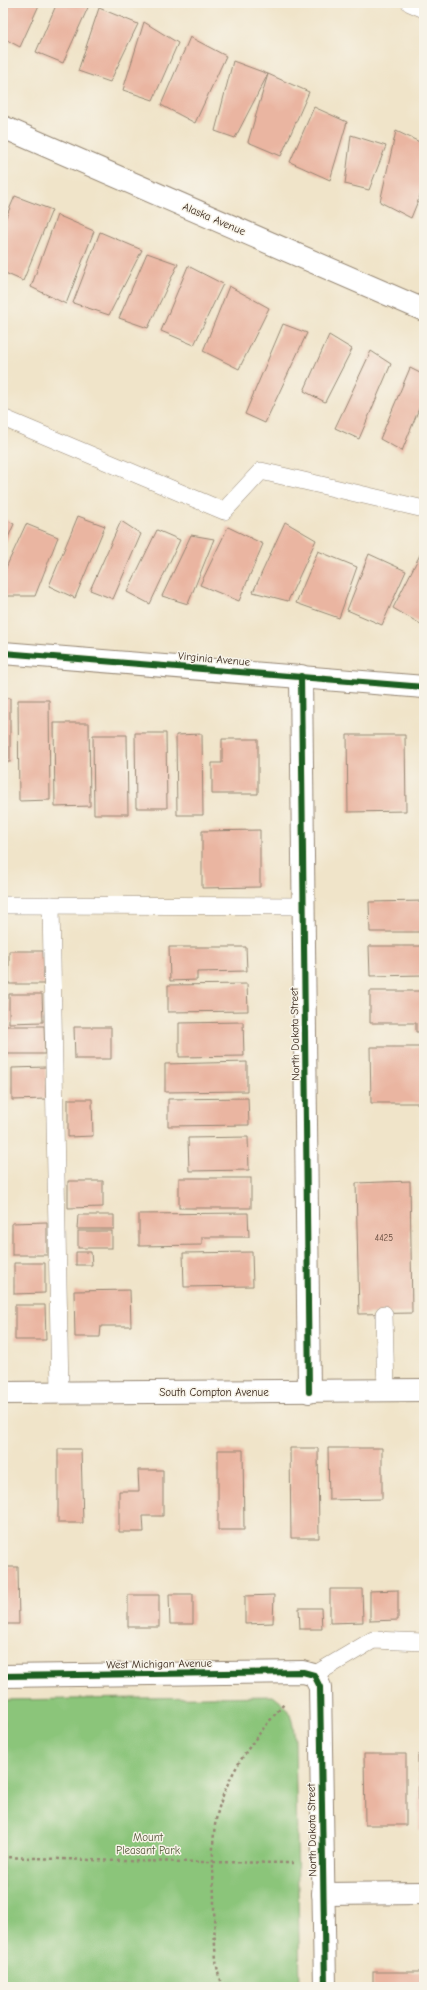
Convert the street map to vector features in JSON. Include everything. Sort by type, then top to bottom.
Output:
[{"type":"street","name":"Alaska Avenue","points":[[3,127],[424,310]]},
{"type":"street","name":"Virginia Avenue","points":[[3,653],[424,686]]},
{"type":"street","name":"North Dakota Street","points":[[301,676],[309,1392]]},
{"type":"street","name":"South Compton Avenue","points":[[3,1393],[424,1390]]},
{"type":"street","name":"West Michigan Avenue","points":[[3,1676],[303,1672],[314,1675]]},
{"type":"street","name":"North Dakota Street","points":[[314,1675],[320,1687],[325,1987]]},
{"type":"street","points":[[323,1894],[424,1893]]},
{"type":"lane","points":[[410,3],[424,9]]},
{"type":"lane","points":[[3,418],[224,511],[262,471],[424,509]]},
{"type":"lane","points":[[3,905],[303,906]]},
{"type":"lane","points":[[51,905],[60,1392]]},
{"type":"lane","points":[[384,1314],[386,1391]]},
{"type":"lane","points":[[314,1675],[373,1640],[424,1642]]},
{"type":"path","points":[[222,1987],[215,1952],[214,1838],[217,1815],[225,1790],[239,1764],[261,1730],[284,1704]]},
{"type":"path","points":[[3,1857],[121,1861],[298,1863]]},
{"type":"green space","name":"Mount Pleasant Park","points":[[273,1696],[288,1710],[292,1720],[295,1740],[300,1987],[3,1987],[3,1700]]},
{"type":"building","points":[[6,3],[40,3],[20,47],[3,38],[3,10]]},
{"type":"building","points":[[57,3],[90,3],[63,63],[36,52]]},
{"type":"building","points":[[99,8],[138,24],[110,82],[78,71]]},
{"type":"building","points":[[144,22],[178,43],[153,100],[123,90]]},
{"type":"building","points":[[190,37],[226,56],[195,123],[161,105]]},
{"type":"building","points":[[233,61],[268,74],[235,138],[215,131]]},
{"type":"building","points":[[268,74],[309,92],[281,156],[248,142]]},
{"type":"building","points":[[314,107],[347,122],[330,180],[290,162]]},
{"type":"building","points":[[396,131],[424,144],[424,186],[411,218],[380,202]]},
{"type":"building","points":[[351,135],[386,146],[369,190],[345,184]]},
{"type":"building","points":[[15,196],[52,210],[23,281],[3,272],[3,224]]},
{"type":"building","points":[[57,215],[94,231],[66,304],[31,287]]},
{"type":"building","points":[[100,232],[142,250],[109,315],[73,303]]},
{"type":"building","points":[[147,253],[178,264],[148,328],[119,318]]},
{"type":"building","points":[[188,266],[223,284],[194,345],[161,331]]},
{"type":"building","points":[[229,286],[269,308],[239,369],[203,351]]},
{"type":"building","points":[[283,324],[307,333],[265,423],[245,414]]},
{"type":"building","points":[[329,335],[352,349],[325,402],[304,391]]},
{"type":"building","points":[[371,351],[391,364],[359,439],[335,428]]},
{"type":"building","points":[[410,368],[424,375],[424,396],[402,451],[380,439]]},
{"type":"building","points":[[78,516],[105,526],[75,598],[49,586]]},
{"type":"building","points":[[3,518],[14,524],[3,549]]},
{"type":"building","points":[[121,521],[141,534],[113,599],[90,590]]},
{"type":"building","points":[[285,522],[316,540],[288,601],[253,592]]},
{"type":"building","points":[[26,524],[58,537],[35,596],[3,596],[3,574]]},
{"type":"building","points":[[228,527],[263,544],[239,601],[200,585]]},
{"type":"building","points":[[157,530],[180,540],[150,604],[127,592]]},
{"type":"building","points":[[191,535],[214,539],[188,604],[162,596]]},
{"type":"building","points":[[423,549],[424,550],[424,626],[393,608]]},
{"type":"building","points":[[318,551],[357,567],[339,618],[296,603]]},
{"type":"building","points":[[369,554],[406,571],[382,625],[347,610]]},
{"type":"building","points":[[3,698],[10,698],[10,762],[3,762]]},
{"type":"building","points":[[18,700],[49,700],[50,800],[19,801]]},
{"type":"building","points":[[54,723],[89,723],[90,806],[55,807]]},
{"type":"building","points":[[135,733],[166,733],[167,808],[136,808]]},
{"type":"building","points":[[202,734],[203,815],[177,815],[176,735]]},
{"type":"building","points":[[93,735],[127,735],[128,814],[94,814]]},
{"type":"building","points":[[347,735],[405,735],[406,811],[348,812]]},
{"type":"building","points":[[222,739],[258,739],[258,794],[212,794],[212,763],[222,763]]},
{"type":"building","points":[[260,830],[260,887],[202,888],[202,831]]},
{"type":"building","points":[[424,901],[424,932],[370,932],[369,902]]},
{"type":"building","points":[[369,946],[424,946],[424,975],[370,976]]},
{"type":"building","points":[[169,947],[246,947],[247,971],[197,972],[197,980],[170,981]]},
{"type":"building","points":[[9,951],[43,951],[44,984],[9,984]]},
{"type":"building","points":[[247,984],[248,1011],[168,1012],[168,985]]},
{"type":"building","points":[[370,991],[424,991],[424,1032],[416,1032],[416,1023],[370,1023]]},
{"type":"building","points":[[9,994],[42,994],[43,1022],[9,1023]]},
{"type":"building","points":[[243,1022],[244,1056],[179,1057],[179,1023]]},
{"type":"building","points":[[3,1026],[44,1026],[45,1054],[3,1054]]},
{"type":"building","points":[[74,1027],[111,1027],[111,1059],[75,1059]]},
{"type":"building","points":[[370,1047],[424,1047],[424,1103],[371,1103]]},
{"type":"building","points":[[247,1062],[247,1091],[165,1092],[165,1064]]},
{"type":"building","points":[[46,1067],[46,1099],[12,1100],[12,1068]]},
{"type":"building","points":[[248,1098],[249,1125],[168,1126],[168,1099]]},
{"type":"building","points":[[68,1099],[92,1099],[93,1136],[68,1137]]},
{"type":"building","points":[[248,1137],[249,1170],[189,1171],[188,1138]]},
{"type":"building","points":[[179,1178],[251,1178],[251,1208],[179,1208]]},
{"type":"building","points":[[68,1181],[103,1181],[103,1207],[68,1208]]},
{"type":"building","points":[[410,1181],[412,1313],[359,1314],[356,1183]]},
{"type":"building","points":[[248,1213],[249,1237],[202,1237],[202,1245],[139,1246],[139,1214]]},
{"type":"building","points":[[78,1215],[114,1215],[114,1229],[77,1229]]},
{"type":"building","points":[[47,1222],[47,1255],[12,1255],[12,1223]]},
{"type":"building","points":[[78,1231],[112,1231],[112,1248],[78,1248]]},
{"type":"building","points":[[76,1252],[91,1252],[92,1265],[76,1265]]},
{"type":"building","points":[[252,1252],[253,1286],[184,1287],[183,1253]]},
{"type":"building","points":[[14,1263],[45,1263],[45,1293],[14,1294]]},
{"type":"building","points":[[130,1290],[131,1326],[101,1326],[100,1337],[75,1337],[74,1291]]},
{"type":"building","points":[[15,1305],[45,1305],[46,1340],[15,1340]]},
{"type":"building","points":[[290,1448],[318,1448],[319,1538],[291,1538]]},
{"type":"building","points":[[328,1448],[382,1448],[382,1499],[329,1500]]},
{"type":"building","points":[[58,1449],[81,1449],[83,1523],[58,1523]]},
{"type":"building","points":[[218,1450],[243,1450],[244,1530],[218,1530]]},
{"type":"building","points":[[138,1470],[163,1470],[163,1516],[143,1516],[144,1532],[119,1532],[119,1491],[139,1491]]},
{"type":"building","points":[[3,1567],[18,1567],[19,1624],[3,1624]]},
{"type":"building","points":[[330,1589],[362,1589],[363,1622],[330,1623]]},
{"type":"building","points":[[398,1590],[398,1620],[370,1621],[370,1591]]},
{"type":"building","points":[[169,1594],[193,1594],[193,1624],[170,1624]]},
{"type":"building","points":[[128,1595],[159,1595],[159,1627],[128,1627]]},
{"type":"building","points":[[274,1595],[273,1623],[245,1624],[245,1596]]},
{"type":"building","points":[[299,1608],[321,1608],[322,1629],[300,1629]]},
{"type":"building","points":[[364,1754],[406,1754],[406,1825],[365,1825]]},
{"type":"building","points":[[418,1755],[424,1755],[424,1830],[419,1830]]},
{"type":"building","points":[[373,1972],[424,1972],[424,1987],[373,1987]]},
{"type":"cycle path","points":[[3,653],[424,687]]},
{"type":"cycle path","points":[[301,676],[309,1392]]},
{"type":"cycle path","points":[[3,1676],[303,1672],[314,1675],[320,1687],[325,1987]]}]
